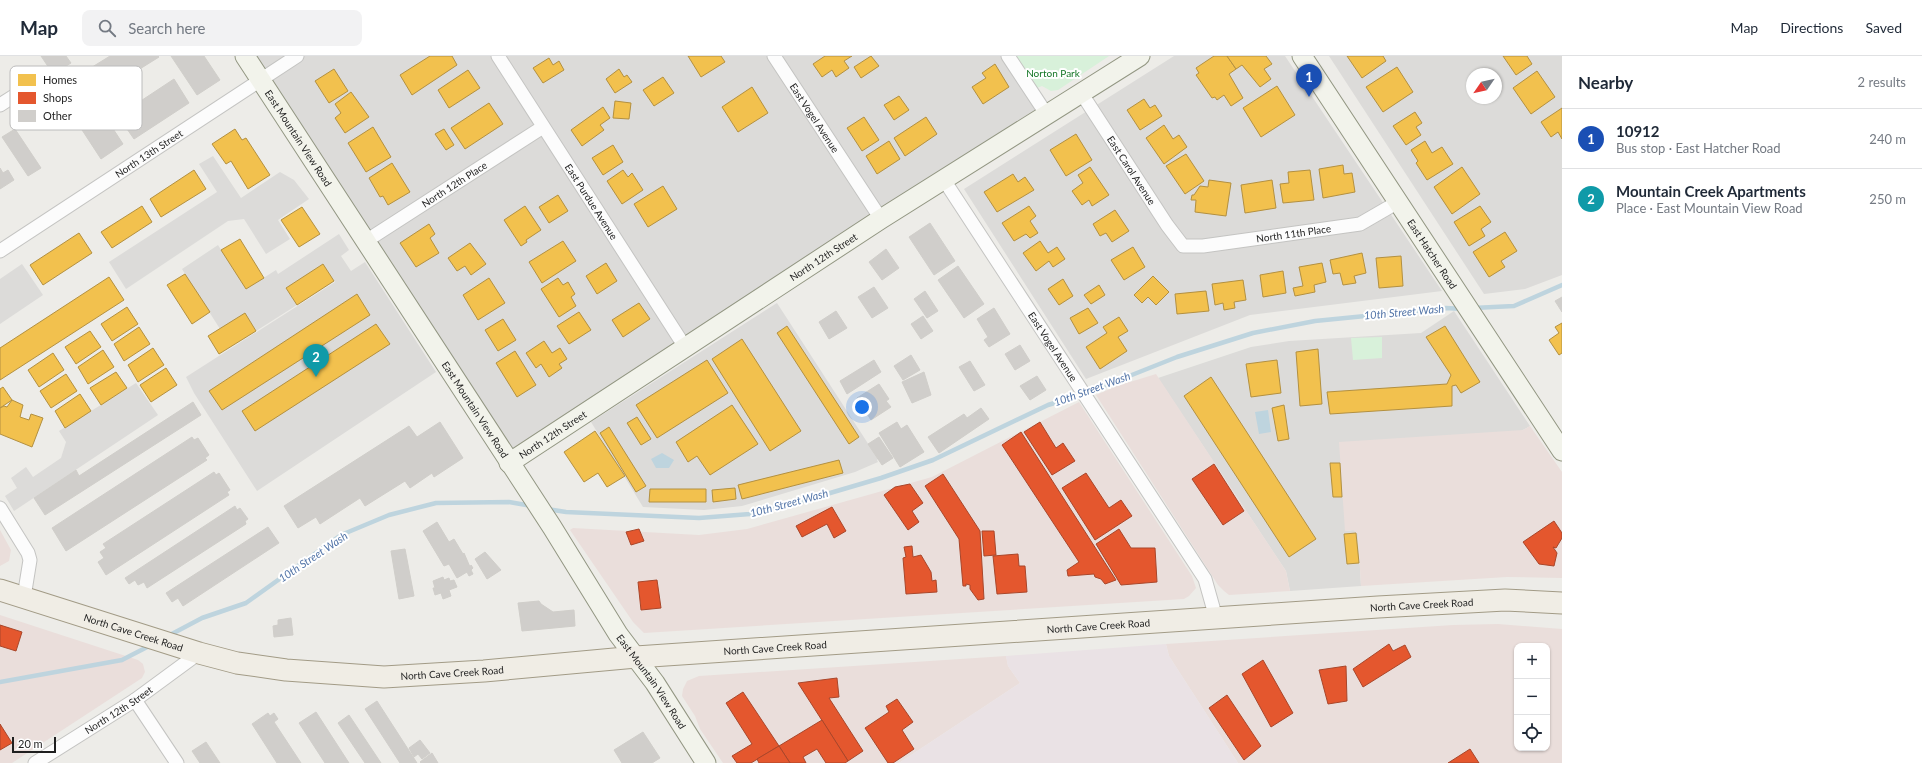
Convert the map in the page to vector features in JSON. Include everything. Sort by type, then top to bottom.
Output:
[{"type":"main road","name":"North Cave Creek Road","points":[[0,590],[191,651],[237,663],[286,670],[384,677],[484,671],[636,657],[1482,601],[1505,600],[1562,603]]},
{"type":"street","name":"East Mountain View Road","points":[[245,56],[552,527],[618,634],[655,683],[706,763]]},
{"type":"street","name":"North 13th Street","points":[[0,250],[297,56]]},
{"type":"street","name":"East Purdue Avenue","points":[[498,56],[685,347]]},
{"type":"street","name":"East Vogel Avenue","points":[[774,56],[881,219]]},
{"type":"street","points":[[1008,56],[1047,115]]},
{"type":"street","name":"North 12th Street","points":[[509,463],[881,219],[1082,94],[1140,56]]},
{"type":"street","name":"East Hatcher Road","points":[[1302,56],[1560,445]]},
{"type":"street","name":"East Carol Avenue","points":[[1082,94],[1162,218],[1183,246]]},
{"type":"street","points":[[0,105],[10,99]]},
{"type":"street","name":"North 12th Place","points":[[366,241],[543,127]]},
{"type":"street","name":"East Vogel Avenue","points":[[944,180],[1205,579],[1216,618]]},
{"type":"street","name":"North 11th Place","points":[[1183,246],[1203,246],[1360,224],[1398,202]]},
{"type":"street","points":[[0,508],[28,553],[30,560],[24,597]]},
{"type":"street","name":"North 12th Street","points":[[35,763],[135,700],[191,651]]},
{"type":"street","points":[[135,700],[177,763]]},
{"type":"shaded area","points":[[245,56],[1008,56],[1047,115],[509,463]]},
{"type":"shaded area","points":[[1174,56],[1285,56],[1442,291],[1250,315],[1086,379],[964,189]]},
{"type":"shaded area","points":[[1329,56],[1562,56],[1562,275],[1525,289],[1484,294]]},
{"type":"shaded area","points":[[213,156],[241,198],[280,172],[294,180],[309,199],[278,220],[290,239],[266,254],[244,219],[228,221],[126,289],[109,262],[217,192],[199,164]]},
{"type":"shaded area","points":[[339,234],[349,250],[341,256],[351,271],[365,262],[436,372],[257,491],[194,393],[186,377],[335,282],[323,264],[286,288],[297,305],[256,331],[245,313],[220,329],[182,269],[218,245],[246,289],[276,270],[278,274]]},
{"type":"shaded area","points":[[22,264],[43,295],[0,324],[0,279]]},
{"type":"shaded area","points":[[777,303],[878,459],[878,462],[855,472],[742,506],[704,510],[643,507],[591,422]]},
{"type":"shaded area","points":[[1454,311],[1530,426],[1345,531],[1354,530],[1358,533],[1361,586],[1290,591],[1286,571],[1158,378],[1251,347],[1289,341],[1421,333]]},
{"type":"shaded area","points":[[1156,374],[1286,571],[1290,591],[1229,595],[1218,585],[1096,395],[1117,386]]},
{"type":"shaded area","points":[[136,383],[158,415],[14,511],[5,496],[17,488],[11,478],[26,467],[33,477],[61,458],[66,442],[59,431]]},
{"type":"shaded area","points":[[1079,402],[1192,576],[1196,588],[1184,599],[644,633],[633,622],[570,530],[573,528],[699,535],[747,529],[932,477]]},
{"type":"shaded area","points":[[1530,426],[1562,472],[1562,578],[1507,577],[1361,586],[1358,534],[1353,530],[1345,531],[1339,442],[1523,430]]},
{"type":"shaded area","points":[[0,530],[11,550],[9,561],[0,566]]},
{"type":"shaded area","points":[[0,615],[138,660],[143,664],[145,672],[142,678],[12,763],[0,763]]},
{"type":"shaded area","points":[[1498,624],[1562,629],[1562,763],[1238,763],[1169,656],[1166,644],[1453,625]]},
{"type":"shaded area","points":[[1166,644],[1169,656],[1238,763],[899,763],[1020,683],[1008,666],[1006,656]]},
{"type":"shaded area","points":[[1006,656],[1008,666],[1020,683],[899,763],[723,763],[700,729],[695,716],[682,696],[683,689],[687,681],[699,676]]},
{"type":"green space","name":"Norton Park","points":[[1016,56],[1109,56],[1058,90],[1051,91],[1042,86],[1037,88]]},
{"type":"green space","points":[[1382,337],[1382,358],[1353,360],[1351,338]]},
{"type":"water","points":[[1268,410],[1271,432],[1259,434],[1255,412]]},
{"type":"water","points":[[662,453],[674,460],[669,468],[656,468],[651,459]]},
{"type":"building: Homes","points":[[430,56],[452,56],[457,65],[412,95],[400,75]]},
{"type":"building: Homes","points":[[688,56],[721,56],[725,62],[701,77]]},
{"type":"building: Homes","points":[[825,56],[852,56],[844,61],[849,68],[836,77],[832,70],[822,77],[813,64]]},
{"type":"building: Homes","points":[[871,56],[879,66],[861,78],[854,67]]},
{"type":"building: Homes","points":[[1214,56],[1227,56],[1236,69],[1229,74],[1243,98],[1231,106],[1224,95],[1217,100],[1215,97],[1212,98],[1196,75],[1199,73],[1196,68]]},
{"type":"building: Homes","points":[[1227,56],[1266,56],[1272,64],[1264,69],[1271,79],[1260,87],[1242,65],[1236,69]]},
{"type":"building: Homes","points":[[1347,56],[1383,56],[1386,61],[1362,78]]},
{"type":"building: Homes","points":[[1503,56],[1527,56],[1532,64],[1516,75]]},
{"type":"building: Homes","points":[[549,58],[553,65],[559,61],[564,70],[543,83],[533,68]]},
{"type":"building: Homes","points":[[995,64],[1009,87],[983,104],[972,87],[986,78],[982,73]]},
{"type":"building: Homes","points":[[1397,67],[1413,92],[1383,112],[1366,87]]},
{"type":"building: Homes","points":[[334,69],[348,91],[329,103],[315,81]]},
{"type":"building: Homes","points":[[619,69],[624,77],[627,75],[632,82],[615,93],[606,79]]},
{"type":"building: Homes","points":[[468,70],[480,88],[449,108],[438,90]]},
{"type":"building: Homes","points":[[1537,71],[1555,97],[1531,114],[1513,88]]},
{"type":"building: Homes","points":[[663,77],[674,93],[654,106],[643,90]]},
{"type":"building: Homes","points":[[1277,86],[1295,115],[1261,137],[1243,108]]},
{"type":"building: Homes","points":[[752,87],[768,113],[738,132],[722,107]]},
{"type":"building: Homes","points":[[351,92],[369,117],[345,133],[335,118],[341,113],[335,104]]},
{"type":"building: Homes","points":[[899,96],[909,110],[894,120],[884,105]]},
{"type":"building: Homes","points":[[1144,99],[1150,108],[1155,105],[1162,116],[1140,130],[1127,110]]},
{"type":"building: Homes","points":[[615,101],[631,103],[629,119],[613,118]]},
{"type":"building: Homes","points":[[489,103],[503,124],[465,149],[451,128]]},
{"type":"building: Homes","points":[[603,107],[610,118],[600,125],[604,130],[582,146],[571,130]]},
{"type":"building: Homes","points":[[1562,108],[1562,139],[1558,132],[1551,137],[1541,122]]},
{"type":"building: Homes","points":[[1415,112],[1422,123],[1416,127],[1421,135],[1406,145],[1393,126]]},
{"type":"building: Homes","points":[[864,117],[879,140],[862,151],[847,128]]},
{"type":"building: Homes","points":[[926,117],[937,134],[905,156],[894,138]]},
{"type":"building: Homes","points":[[1164,125],[1173,139],[1179,135],[1187,147],[1164,164],[1146,138]]},
{"type":"building: Homes","points":[[373,127],[391,157],[366,172],[348,143]]},
{"type":"building: Homes","points":[[235,129],[242,140],[246,138],[270,175],[248,189],[231,161],[226,164],[212,144]]},
{"type":"building: Homes","points":[[444,129],[454,145],[446,150],[435,134]]},
{"type":"building: Homes","points":[[1076,134],[1092,160],[1066,176],[1050,150]]},
{"type":"building: Homes","points":[[889,141],[900,159],[877,174],[866,156]]},
{"type":"building: Homes","points":[[1425,141],[1432,153],[1442,147],[1453,164],[1427,180],[1416,163],[1418,161],[1411,150]]},
{"type":"building: Homes","points":[[613,145],[623,162],[603,175],[592,158]]},
{"type":"building: Homes","points":[[1186,154],[1204,181],[1185,194],[1166,166]]},
{"type":"building: Homes","points":[[392,163],[410,192],[388,205],[383,196],[380,197],[369,178]]},
{"type":"building: Homes","points":[[1343,165],[1344,174],[1352,173],[1355,192],[1323,198],[1319,169]]},
{"type":"building: Homes","points":[[1090,167],[1109,195],[1092,206],[1089,200],[1082,205],[1072,191],[1083,183],[1078,175]]},
{"type":"building: Homes","points":[[1462,167],[1480,194],[1452,214],[1434,187]]},
{"type":"building: Homes","points":[[194,170],[206,189],[161,217],[150,199]]},
{"type":"building: Homes","points":[[623,170],[628,177],[632,173],[643,190],[622,204],[607,181]]},
{"type":"building: Homes","points":[[1310,170],[1314,200],[1283,203],[1280,184],[1289,183],[1288,172]]},
{"type":"building: Homes","points":[[1013,174],[1018,182],[1025,177],[1034,190],[997,212],[984,192]]},
{"type":"building: Homes","points":[[1209,180],[1231,183],[1226,216],[1195,212],[1196,200],[1191,200],[1192,195],[1194,195],[1200,186],[1208,187]]},
{"type":"building: Homes","points":[[1272,180],[1276,208],[1245,213],[1241,185]]},
{"type":"building: Homes","points":[[663,186],[677,209],[648,227],[634,204]]},
{"type":"building: Homes","points":[[558,195],[568,211],[549,223],[539,207]]},
{"type":"building: Homes","points":[[142,206],[152,222],[112,248],[101,232]]},
{"type":"building: Homes","points":[[525,206],[541,230],[526,240],[527,242],[521,246],[504,220]]},
{"type":"building: Homes","points":[[1029,206],[1036,216],[1030,221],[1038,233],[1030,238],[1026,234],[1014,241],[1002,223]]},
{"type":"building: Homes","points":[[1480,206],[1491,222],[1481,229],[1485,236],[1469,246],[1454,222]]},
{"type":"building: Homes","points":[[302,207],[320,234],[299,247],[281,220]]},
{"type":"building: Homes","points":[[1115,210],[1129,231],[1112,242],[1106,233],[1100,236],[1093,224]]},
{"type":"building: Homes","points":[[429,224],[435,234],[430,238],[439,253],[416,267],[400,243]]},
{"type":"building: Homes","points":[[1505,232],[1517,251],[1501,261],[1505,267],[1489,277],[1473,252]]},
{"type":"building: Homes","points":[[79,233],[92,253],[43,285],[30,265]]},
{"type":"building: Homes","points":[[240,239],[264,278],[246,289],[221,250]]},
{"type":"building: Homes","points":[[563,241],[576,261],[542,283],[529,262]]},
{"type":"building: Homes","points":[[1040,241],[1048,253],[1057,247],[1065,259],[1053,267],[1049,261],[1036,271],[1023,253]]},
{"type":"building: Homes","points":[[470,243],[486,264],[471,275],[465,266],[457,271],[448,258]]},
{"type":"building: Homes","points":[[1133,247],[1145,267],[1124,280],[1111,260]]},
{"type":"building: Homes","points":[[1362,253],[1366,273],[1354,276],[1356,283],[1343,285],[1340,273],[1333,274],[1330,260]]},
{"type":"building: Homes","points":[[1401,256],[1403,286],[1379,288],[1376,258]]},
{"type":"building: Homes","points":[[606,263],[617,281],[597,294],[586,276]]},
{"type":"building: Homes","points":[[1322,263],[1326,282],[1314,285],[1315,292],[1295,296],[1293,288],[1303,286],[1299,267]]},
{"type":"building: Homes","points":[[323,264],[334,281],[297,305],[286,288]]},
{"type":"building: Homes","points":[[1283,271],[1286,293],[1263,297],[1260,275]]},
{"type":"building: Homes","points":[[185,274],[210,312],[192,324],[167,285]]},
{"type":"building: Homes","points":[[1153,276],[1169,292],[1156,305],[1148,297],[1142,303],[1134,295]]},
{"type":"building: Homes","points":[[109,277],[124,300],[0,380],[0,348]]},
{"type":"building: Homes","points":[[489,278],[505,303],[478,320],[463,295]]},
{"type":"building: Homes","points":[[558,278],[563,285],[568,282],[575,294],[571,297],[576,306],[559,317],[541,289]]},
{"type":"building: Homes","points":[[1063,279],[1073,296],[1059,305],[1048,289]]},
{"type":"building: Homes","points":[[1243,280],[1246,300],[1234,302],[1235,308],[1224,310],[1223,303],[1215,305],[1212,284]]},
{"type":"building: Homes","points":[[1099,285],[1105,295],[1091,304],[1084,295]]},
{"type":"building: Homes","points":[[1206,291],[1209,311],[1177,314],[1175,294]]},
{"type":"building: Homes","points":[[357,294],[370,315],[222,410],[209,391]]},
{"type":"building: Homes","points":[[639,303],[650,319],[623,337],[612,320]]},
{"type":"building: Homes","points":[[127,307],[138,324],[112,341],[101,324]]},
{"type":"building: Homes","points":[[1088,308],[1098,323],[1079,334],[1070,318]]},
{"type":"building: Homes","points":[[579,312],[591,330],[569,344],[557,326]]},
{"type":"building: Homes","points":[[245,313],[256,331],[219,354],[208,336]]},
{"type":"building: Homes","points":[[1119,317],[1128,331],[1118,337],[1127,351],[1100,369],[1086,347],[1107,333],[1103,327]]},
{"type":"building: Homes","points":[[503,319],[516,340],[498,351],[485,330]]},
{"type":"building: Homes","points":[[1562,323],[1562,353],[1559,355],[1549,340],[1559,333],[1555,327]]},
{"type":"building: Homes","points":[[376,324],[390,344],[255,431],[242,411]]},
{"type":"building: Homes","points":[[787,326],[859,437],[849,444],[777,333]]},
{"type":"building: Homes","points":[[1445,326],[1480,382],[1461,393],[1456,385],[1452,386],[1452,406],[1330,414],[1327,392],[1447,384],[1451,375],[1426,337]]},
{"type":"building: Homes","points":[[139,327],[150,344],[124,361],[114,344]]},
{"type":"building: Homes","points":[[90,331],[101,347],[76,364],[65,347]]},
{"type":"building: Homes","points":[[742,339],[801,431],[770,451],[712,359]]},
{"type":"building: Homes","points":[[544,341],[552,353],[560,348],[567,359],[559,364],[562,368],[549,377],[541,364],[536,368],[526,353]]},
{"type":"building: Homes","points":[[153,348],[164,365],[138,382],[128,365]]},
{"type":"building: Homes","points":[[1318,349],[1322,404],[1300,406],[1296,352]]},
{"type":"building: Homes","points":[[103,350],[114,367],[88,384],[78,367]]},
{"type":"building: Homes","points":[[515,351],[536,385],[517,397],[496,363]]},
{"type":"building: Homes","points":[[53,353],[64,370],[39,387],[28,370]]},
{"type":"building: Homes","points":[[707,360],[728,393],[657,438],[636,405]]},
{"type":"building: Homes","points":[[1277,360],[1281,393],[1251,397],[1246,364]]},
{"type":"building: Homes","points":[[166,368],[177,385],[151,402],[140,385]]},
{"type":"building: Homes","points":[[116,372],[127,388],[101,405],[90,388]]},
{"type":"building: Homes","points":[[66,374],[77,391],[51,408],[40,391]]},
{"type":"building: Homes","points":[[1211,377],[1316,539],[1289,557],[1184,396]]},
{"type":"building: Homes","points":[[3,387],[12,400],[0,408],[0,389]]},
{"type":"building: Homes","points":[[80,394],[91,411],[65,428],[55,411]]},
{"type":"building: Homes","points":[[12,400],[23,405],[20,417],[29,420],[31,414],[43,418],[32,447],[0,434],[0,408],[4,406],[7,407]]},
{"type":"building: Homes","points":[[732,405],[758,444],[710,475],[697,456],[688,462],[676,442]]},
{"type":"building: Homes","points":[[1284,405],[1289,439],[1278,441],[1272,408]]},
{"type":"building: Homes","points":[[637,417],[651,439],[641,445],[627,423]]},
{"type":"building: Homes","points":[[609,427],[646,486],[636,492],[600,433]]},
{"type":"building: Homes","points":[[595,431],[625,476],[607,487],[598,473],[584,482],[564,452]]},
{"type":"building: Homes","points":[[839,460],[843,473],[742,499],[738,485]]},
{"type":"building: Homes","points":[[1330,463],[1340,463],[1342,497],[1333,497]]},
{"type":"building: Homes","points":[[735,488],[736,499],[713,502],[712,490]]},
{"type":"building: Homes","points":[[650,489],[706,489],[706,502],[649,502]]},
{"type":"building: Homes","points":[[1356,533],[1359,563],[1347,564],[1344,534]]},
{"type":"building: Shops","points":[[1040,422],[1056,448],[1063,443],[1075,461],[1052,475],[1024,432]]},
{"type":"building: Shops","points":[[1021,432],[1116,580],[1105,584],[1101,579],[1095,577],[1094,574],[1068,576],[1067,570],[1079,562],[1002,445]]},
{"type":"building: Shops","points":[[1214,464],[1244,511],[1223,525],[1192,479]]},
{"type":"building: Shops","points":[[1086,473],[1109,508],[1121,500],[1132,516],[1095,540],[1062,488]]},
{"type":"building: Shops","points":[[943,474],[980,531],[984,599],[978,600],[970,589],[970,585],[966,584],[966,586],[963,586],[959,539],[925,486]]},
{"type":"building: Shops","points":[[910,484],[923,503],[912,511],[919,522],[908,530],[884,495],[895,487]]},
{"type":"building: Shops","points":[[832,507],[846,531],[834,538],[827,524],[802,537],[796,526]]},
{"type":"building: Shops","points":[[1554,521],[1562,533],[1562,538],[1556,548],[1553,547],[1557,553],[1554,566],[1539,564],[1523,542]]},
{"type":"building: Shops","points":[[639,529],[644,541],[631,545],[626,532]]},
{"type":"building: Shops","points":[[1119,529],[1131,548],[1155,548],[1157,582],[1121,585],[1096,544]]},
{"type":"building: Shops","points":[[982,531],[994,531],[996,555],[984,556]]},
{"type":"building: Shops","points":[[912,546],[913,557],[921,555],[931,572],[932,581],[936,580],[937,592],[906,594],[903,558],[906,557],[904,547]]},
{"type":"building: Shops","points":[[1018,554],[1019,566],[1025,566],[1027,592],[997,594],[993,556]]},
{"type":"building: Shops","points":[[657,580],[661,608],[641,610],[638,582]]},
{"type":"building: Shops","points":[[0,625],[22,632],[16,651],[0,646]]},
{"type":"building: Shops","points":[[1389,644],[1393,651],[1405,645],[1411,657],[1363,687],[1353,669]]},
{"type":"building: Shops","points":[[1263,660],[1293,713],[1271,727],[1242,674]]},
{"type":"building: Shops","points":[[1346,666],[1347,701],[1328,704],[1319,670]]},
{"type":"building: Shops","points":[[837,678],[839,697],[829,698],[863,751],[848,761],[798,683]]},
{"type":"building: Shops","points":[[743,692],[779,746],[751,763],[737,763],[732,756],[752,744],[726,703]]},
{"type":"building: Shops","points":[[1227,695],[1261,746],[1244,760],[1209,708]]},
{"type":"building: Shops","points":[[897,699],[913,722],[902,730],[914,749],[893,763],[888,763],[865,728],[889,712],[886,706]]},
{"type":"building: Shops","points":[[822,720],[848,761],[845,763],[826,763],[817,749],[803,757],[806,763],[790,763],[779,746]]},
{"type":"building: Shops","points":[[0,724],[12,743],[0,750]]},
{"type":"building: Shops","points":[[779,746],[790,763],[759,763],[757,759]]},
{"type":"building: Shops","points":[[1470,749],[1479,763],[1448,763]]},
{"type":"building: Other","points":[[41,56],[66,56],[71,63],[66,66],[48,66]]},
{"type":"building: Other","points":[[110,56],[159,57],[142,68],[142,66],[94,66]]},
{"type":"building: Other","points":[[171,56],[204,56],[220,80],[197,95]]},
{"type":"building: Other","points":[[174,79],[189,103],[134,139],[128,130],[142,130],[142,100]]},
{"type":"building: Other","points":[[16,130],[41,168],[28,176],[2,137]]},
{"type":"building: Other","points":[[82,130],[114,130],[123,144],[101,159]]},
{"type":"building: Other","points":[[0,168],[3,173],[8,170],[14,180],[0,189]]},
{"type":"building: Other","points":[[930,223],[955,261],[934,275],[909,237]]},
{"type":"building: Other","points":[[886,249],[899,268],[882,280],[869,262]]},
{"type":"building: Other","points":[[958,266],[984,304],[964,318],[938,280]]},
{"type":"building: Other","points":[[874,287],[888,308],[872,318],[858,297]]},
{"type":"building: Other","points":[[925,291],[938,311],[927,318],[914,299]]},
{"type":"building: Other","points":[[1562,297],[1562,312],[1555,301]]},
{"type":"building: Other","points":[[994,308],[1010,334],[989,347],[984,340],[988,337],[977,319]]},
{"type":"building: Other","points":[[836,311],[847,328],[829,339],[819,322]]},
{"type":"building: Other","points":[[923,316],[933,331],[921,339],[911,324]]},
{"type":"building: Other","points":[[1020,345],[1030,361],[1015,370],[1005,354]]},
{"type":"building: Other","points":[[911,355],[920,370],[903,380],[894,366]]},
{"type":"building: Other","points":[[874,360],[881,372],[847,394],[840,381]]},
{"type":"building: Other","points":[[970,361],[985,385],[974,391],[959,367]]},
{"type":"building: Other","points":[[924,372],[931,395],[912,403],[902,382]]},
{"type":"building: Other","points":[[1037,376],[1046,390],[1030,400],[1020,386]]},
{"type":"building: Other","points":[[879,384],[889,399],[886,401],[891,407],[871,420],[857,398]]},
{"type":"building: Other","points":[[193,402],[201,415],[45,515],[34,498],[76,470],[79,476]]},
{"type":"building: Other","points":[[981,408],[989,419],[939,453],[928,437],[964,414],[967,418]]},
{"type":"building: Other","points":[[440,422],[463,458],[434,477],[432,473],[410,488],[405,481],[365,506],[360,498],[320,524],[316,517],[298,528],[284,506],[409,426],[417,437]]},
{"type":"building: Other","points":[[897,422],[901,429],[907,425],[924,452],[900,467],[879,433]]},
{"type":"building: Other","points":[[192,437],[194,440],[198,438],[209,455],[205,458],[207,460],[66,551],[52,528]]},
{"type":"building: Other","points":[[879,437],[893,458],[882,465],[868,444]]},
{"type":"building: Other","points":[[214,472],[216,475],[219,473],[230,490],[227,492],[229,495],[106,575],[98,562],[104,558],[100,552],[106,548],[103,544]]},
{"type":"building: Other","points":[[235,506],[237,510],[240,508],[248,519],[245,521],[246,524],[147,588],[144,582],[138,585],[135,580],[129,584],[125,578]]},
{"type":"building: Other","points":[[437,522],[449,542],[454,539],[463,554],[464,553],[470,567],[471,565],[473,568],[471,570],[473,574],[469,576],[467,572],[457,578],[449,564],[444,566],[423,531]]},
{"type":"building: Other","points":[[268,527],[279,543],[183,606],[178,598],[172,602],[166,593]]},
{"type":"building: Other","points":[[405,549],[414,596],[399,599],[391,551]]},
{"type":"building: Other","points":[[485,552],[501,570],[487,579],[475,559]]},
{"type":"building: Other","points":[[443,577],[444,580],[449,578],[450,581],[454,580],[457,587],[449,590],[451,596],[443,599],[441,593],[435,595],[433,581]]},
{"type":"building: Other","points":[[539,601],[553,612],[574,610],[575,626],[522,631],[518,603]]},
{"type":"building: Other","points":[[291,618],[293,635],[274,637],[273,626],[278,625],[278,620]]},
{"type":"building: Other","points":[[377,701],[417,763],[400,763],[365,709]]},
{"type":"building: Other","points":[[316,712],[349,763],[325,763],[299,723]]},
{"type":"building: Other","points":[[268,713],[270,716],[274,713],[278,719],[274,722],[301,763],[277,763],[252,724]]},
{"type":"building: Other","points":[[349,715],[381,763],[365,763],[338,723]]},
{"type":"building: Other","points":[[643,732],[660,758],[652,763],[622,763],[614,750]]},
{"type":"building: Other","points":[[420,740],[430,753],[422,759],[418,754],[414,757],[409,748]]},
{"type":"building: Other","points":[[206,742],[220,763],[200,763],[192,751]]},
{"type":"building: Other","points":[[432,753],[438,763],[420,762]]},
{"type":"waterway","name":"10th Street Wash","points":[[1473,308],[1514,306],[1562,285]]},
{"type":"waterway","name":"10th Street Wash","points":[[547,509],[566,512],[699,518],[750,514],[786,506],[881,478],[933,460],[1048,405],[1084,394],[1177,357],[1253,333],[1315,321],[1446,308],[1462,309]]},
{"type":"waterway","name":"10th Street Wash","points":[[168,636],[202,618],[246,603],[341,535],[389,515],[436,503],[509,502],[532,506]]},
{"type":"waterway","name":"10th Street Wash","points":[[0,682],[122,660],[151,645]]},
{"type":"place","name":"10912","points":[[1309,97]]},
{"type":"place","name":"Mountain Creek Apartments","points":[[316,377]]}]
